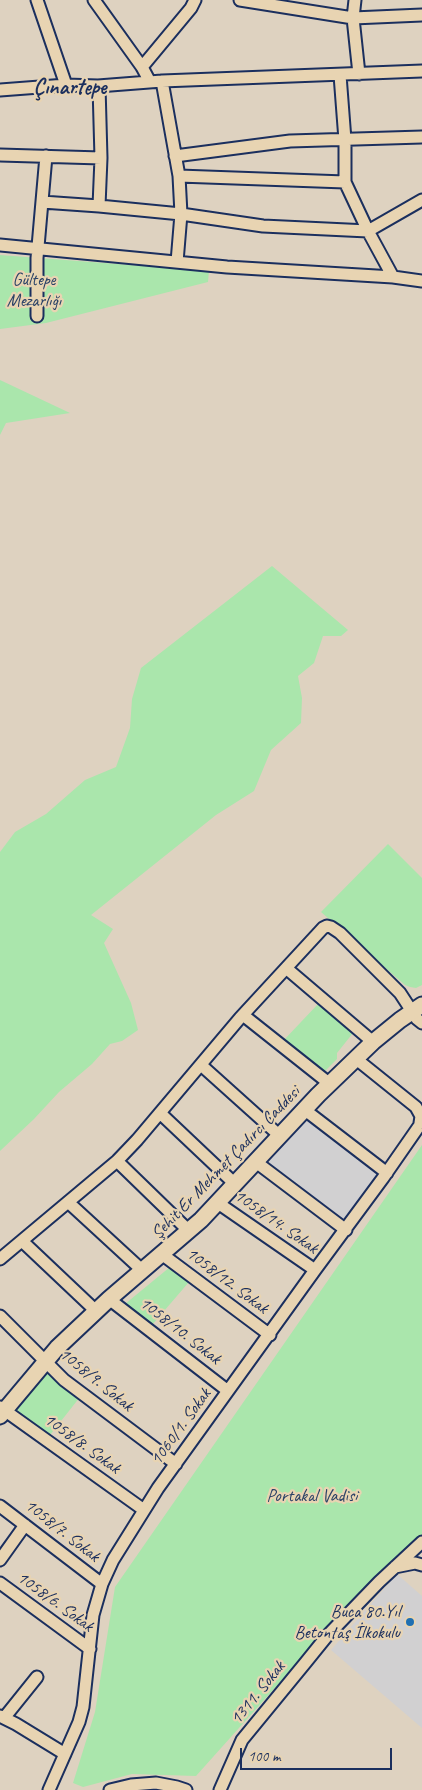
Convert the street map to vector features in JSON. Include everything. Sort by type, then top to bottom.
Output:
[{"type":"main road","name":"Şehit Er Mehmet Çadırcı Caddesi","points":[[2,1411],[44,1361],[109,1299],[163,1255],[218,1203],[355,1058],[417,1008]]},
{"type":"street","points":[[37,0],[66,85]]},
{"type":"street","points":[[94,0],[142,67],[150,82]]},
{"type":"street","points":[[142,67],[191,8],[195,0]]},
{"type":"street","points":[[240,0],[353,18],[422,15]]},
{"type":"street","points":[[354,0],[353,18],[359,74]]},
{"type":"street","points":[[1,87],[100,86],[162,81],[422,71]]},
{"type":"street","points":[[340,75],[345,140],[345,182],[368,231],[393,277]]},
{"type":"street","points":[[162,81],[179,176],[181,214],[176,262]]},
{"type":"street","points":[[99,206],[100,86]]},
{"type":"street","points":[[174,156],[290,141],[422,137]]},
{"type":"street","points":[[0,155],[100,158]]},
{"type":"street","points":[[37,316],[37,258],[46,156]]},
{"type":"street","points":[[179,176],[345,182]]},
{"type":"street","points":[[42,202],[181,214],[263,226],[368,231],[422,200]]},
{"type":"street","points":[[0,245],[176,262],[393,277],[421,281]]},
{"type":"street","points":[[0,1259],[117,1161],[243,1016],[323,928],[327,926],[340,933],[417,1008],[417,1019],[422,1023]]},
{"type":"street","points":[[286,968],[373,1042]]},
{"type":"street","points":[[243,1016],[330,1084]]},
{"type":"street","points":[[355,1058],[416,1107],[421,1123]]},
{"type":"street","points":[[201,1065],[280,1136]]},
{"type":"street","points":[[305,1110],[387,1173]]},
{"type":"street","points":[[160,1113],[236,1184]]},
{"type":"street","name":"1060/1. Sokak","points":[[49,1790],[83,1707],[93,1615],[102,1584],[113,1560],[144,1510],[176,1464],[387,1173],[421,1123]]},
{"type":"street","points":[[117,1161],[189,1231]]},
{"type":"street","points":[[256,1162],[346,1230]]},
{"type":"street","points":[[68,1202],[143,1271]]},
{"type":"street","name":"1058/14. Sokak","points":[[218,1203],[315,1270]]},
{"type":"street","points":[[22,1241],[96,1311]]},
{"type":"street","name":"1058/12. Sokak","points":[[163,1255],[270,1335]]},
{"type":"street","name":"1058/10. Sokak","points":[[109,1299],[228,1391]]},
{"type":"street","name":"1058/9. Sokak","points":[[0,1316],[64,1380],[176,1464]]},
{"type":"street","name":"1058/8. Sokak","points":[[2,1411],[144,1510]]},
{"type":"street","name":"1058/7. Sokak","points":[[0,1506],[102,1584]]},
{"type":"street","points":[[0,1560],[25,1526]]},
{"type":"street","name":"1311. Sokak","points":[[220,1790],[242,1740],[327,1636],[422,1542]]},
{"type":"street","points":[[395,1567],[420,1564]]},
{"type":"street","name":"1058/6. Sokak","points":[[0,1582],[90,1649]]},
{"type":"street","points":[[37,1677],[2,1717],[65,1754]]},
{"type":"street","points":[[110,1790],[130,1784],[156,1783],[186,1790]]},
{"type":"shaded area","points":[[306,1116],[381,1174],[345,1224],[264,1162]]},
{"type":"shaded area","points":[[397,1574],[422,1596],[422,1728],[331,1650]]},
{"type":"green space","name":"Gültepe Mezarlığı","points":[[0,255],[209,271],[208,282],[46,323],[0,329]]},
{"type":"green space","points":[[0,380],[70,413],[6,423],[0,435]]},
{"type":"green space","points":[[272,566],[348,630],[341,636],[323,636],[314,663],[298,676],[302,698],[301,723],[271,750],[254,791],[216,815],[91,915],[113,929],[104,943],[131,1003],[138,1030],[122,1041],[110,1044],[92,1064],[59,1092],[0,1151],[0,852],[15,832],[46,814],[85,780],[116,767],[130,728],[132,699],[141,668]]},
{"type":"green space","points":[[388,844],[422,878],[422,985],[416,988],[405,985],[321,912]]},
{"type":"green space","points":[[318,1004],[352,1028],[353,1033],[337,1053],[337,1059],[323,1073],[283,1041]]},
{"type":"green space","name":"Portakal Vadisi","points":[[422,1145],[422,1544],[316,1642],[196,1776],[132,1774],[83,1787],[73,1783],[95,1712],[115,1587]]},
{"type":"green space","points":[[170,1267],[189,1282],[152,1325],[125,1304]]},
{"type":"green space","points":[[45,1371],[80,1397],[50,1435],[15,1409]]},
{"type":"place","name":"Buca 80.Yıl Betontaş İlkokulu","points":[[410,1622]]},
{"type":"district","name":"Çınartepe","points":[[70,88]]}]
